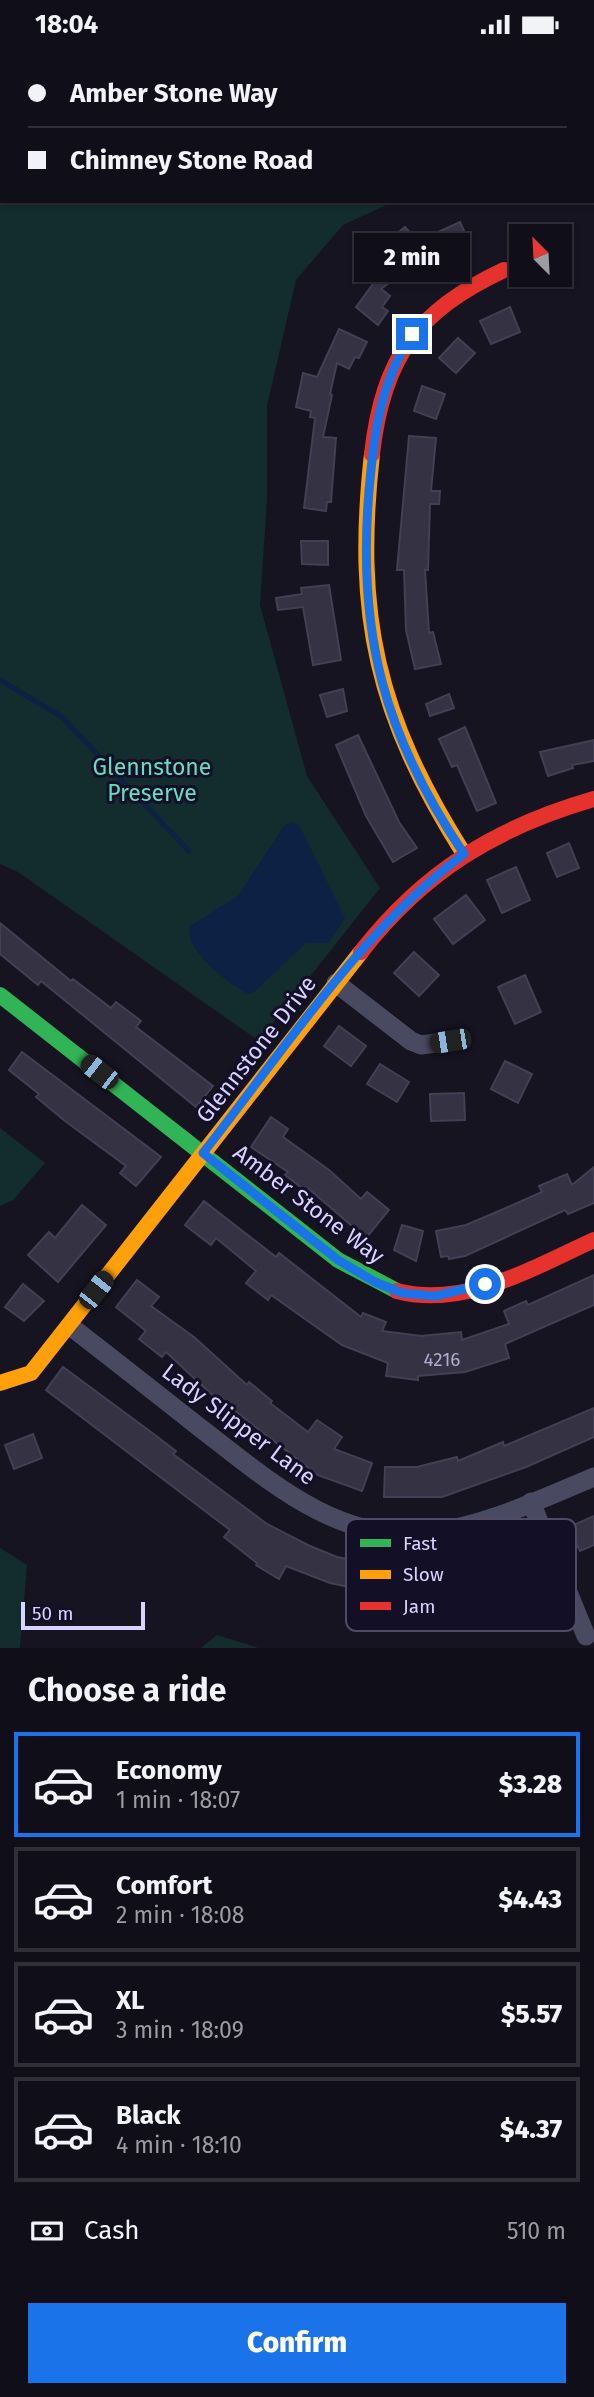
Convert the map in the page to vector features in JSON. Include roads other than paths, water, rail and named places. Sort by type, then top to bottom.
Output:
[{"type":"street","points":[[464,854],[419,781],[386,699],[368,618],[365,543],[373,433],[383,393],[398,356],[412,334],[448,299],[504,269]]},
{"type":"street","name":"Glennstone Drive","points":[[0,1383],[31,1373],[373,936],[435,876],[464,854],[525,822],[594,799]]},
{"type":"street","points":[[336,983],[411,1041],[421,1045],[450,1041]]},
{"type":"street","name":"Amber Stone Way","points":[[0,995],[338,1260],[375,1282],[402,1293],[435,1296],[467,1291],[594,1240]]},
{"type":"street","name":"Lady Slipper Lane","points":[[69,1326],[279,1489],[334,1519],[346,1522]]},
{"type":"street","name":"Lady Slipper Lane","points":[[489,1519],[594,1477]]},
{"type":"street","points":[[531,1502],[538,1519]]},
{"type":"street","points":[[576,1612],[586,1636]]},
{"type":"water","points":[[293,822],[300,827],[345,918],[329,943],[306,943],[254,992],[248,994],[230,983],[200,955],[189,935],[190,926],[238,896],[284,826]]},
{"type":"waterway","points":[[0,680],[62,717],[189,851]]},
{"type":"park label","name":"Glennstone Preserve","points":[[152,780]]}]
